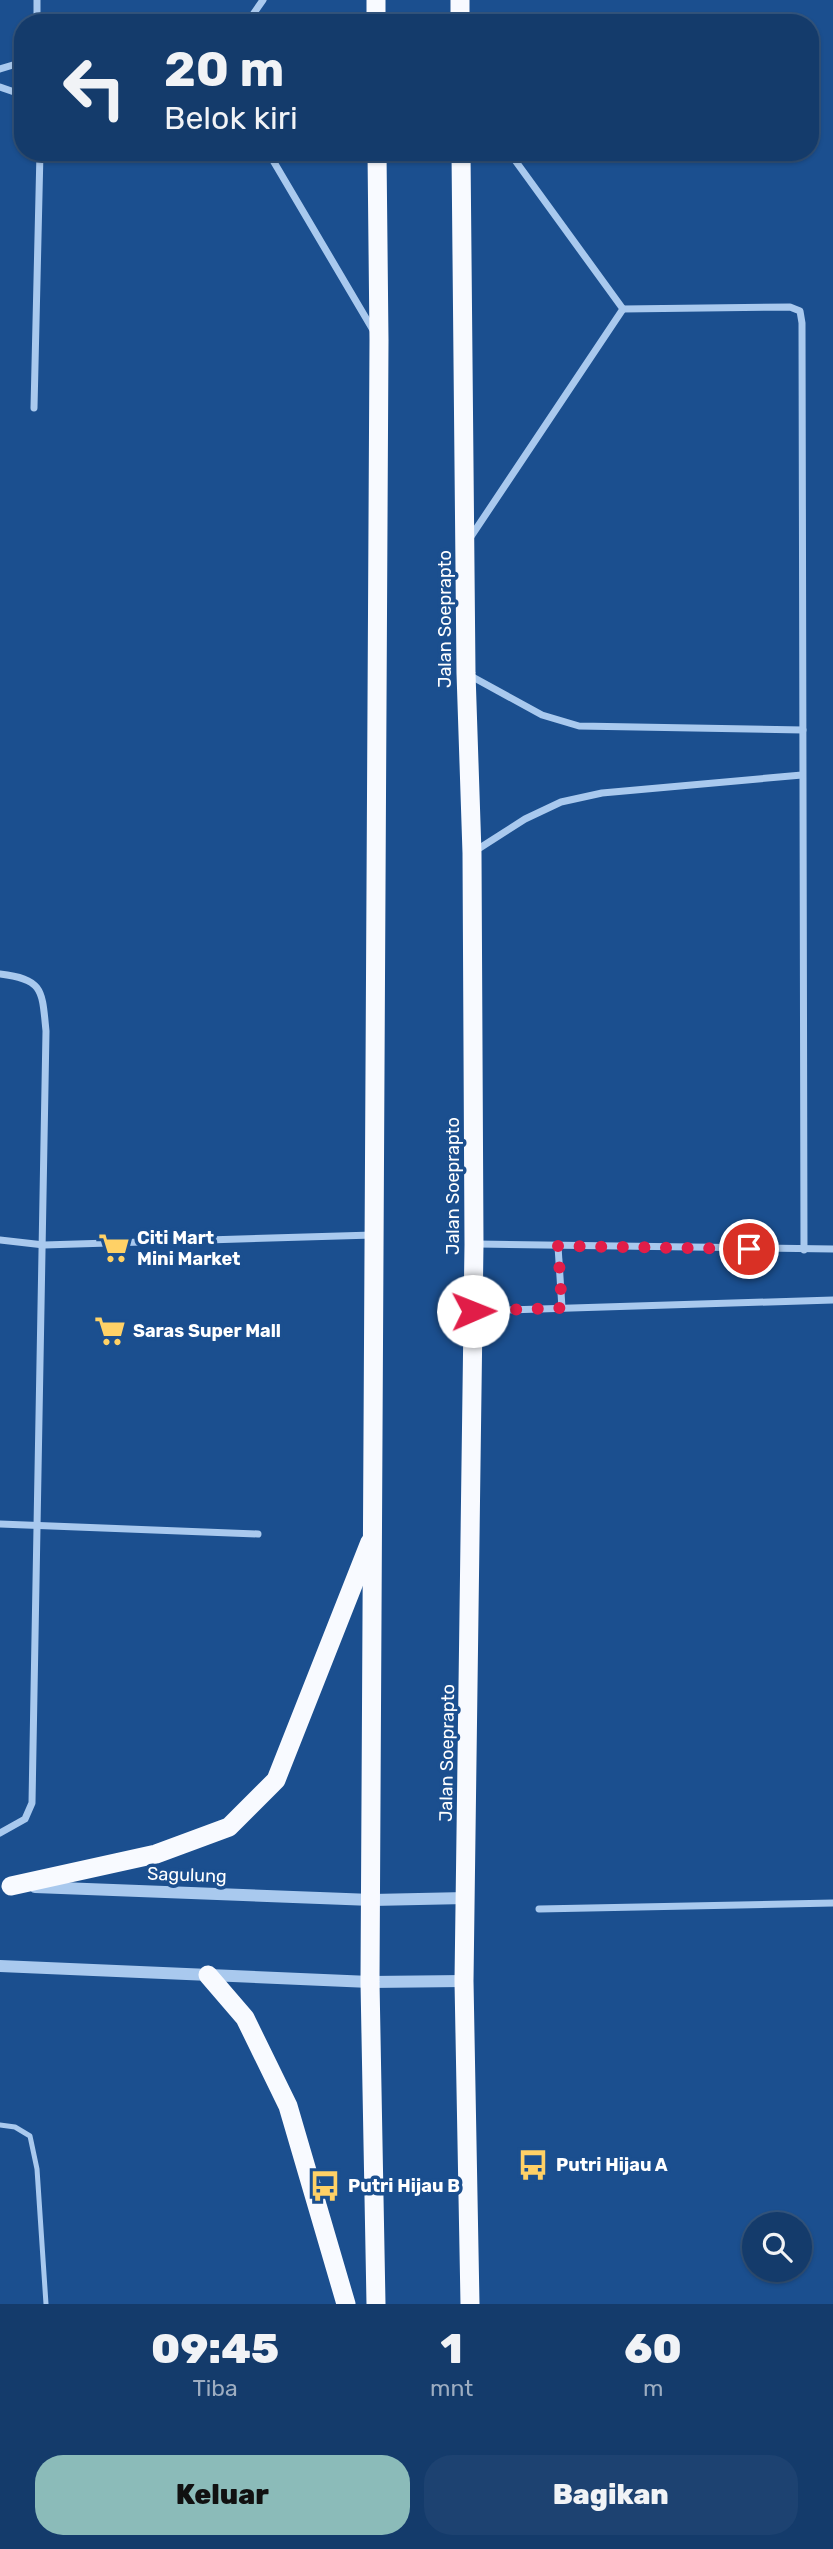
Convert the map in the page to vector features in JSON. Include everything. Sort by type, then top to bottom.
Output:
[{"type":"highway","points":[[376,2304],[370,1982],[379,340],[377,161]]},
{"type":"highway","name":"Jalan Soeprapto","points":[[460,161],[466,673],[472,853],[474,1244],[464,1981],[470,2304]]},
{"type":"highway","points":[[5,1886],[156,1854],[229,1827],[276,1780],[374,1532]]},
{"type":"highway","points":[[208,1975],[246,2018],[288,2106],[346,2304]]},
{"type":"street","points":[[34,408],[40,161]]},
{"type":"street","points":[[273,161],[379,340]]},
{"type":"street","points":[[516,161],[623,309]]},
{"type":"street","points":[[623,309],[790,307],[800,311],[804,1250]]},
{"type":"street","points":[[466,544],[623,309]]},
{"type":"street","points":[[466,673],[542,715],[579,726],[803,730]]},
{"type":"street","points":[[472,853],[525,819],[561,802],[601,793],[802,775]]},
{"type":"street","points":[[0,974],[30,979],[39,987],[46,1031],[32,1802],[25,1819],[0,1833]]},
{"type":"street","points":[[0,1240],[44,1245],[374,1235]]},
{"type":"street","points":[[474,1244],[833,1249]]},
{"type":"street","points":[[558,1246],[562,1308]]},
{"type":"street","points":[[473,1311],[833,1300]]},
{"type":"street","points":[[0,1524],[258,1534]]},
{"type":"street","name":"Sagulung","points":[[5,1886],[372,1900],[466,1898]]},
{"type":"street","points":[[539,1909],[833,1902]]},
{"type":"street","points":[[0,1966],[370,1982],[464,1981]]},
{"type":"lane","points":[[0,2125],[15,2127],[30,2136],[37,2169],[46,2304]]},
{"type":"place","name":"Citi Mart Mini Market","points":[[114,1248]]},
{"type":"place","name":"Saras Super Mall","points":[[110,1331]]},
{"type":"place","name":"Putri Hijau A","points":[[533,2165]]},
{"type":"place","name":"Putri Hijau B","points":[[325,2186]]},
{"type":"route","points":[[473,1311],[562,1308],[558,1246],[749,1249]]}]
